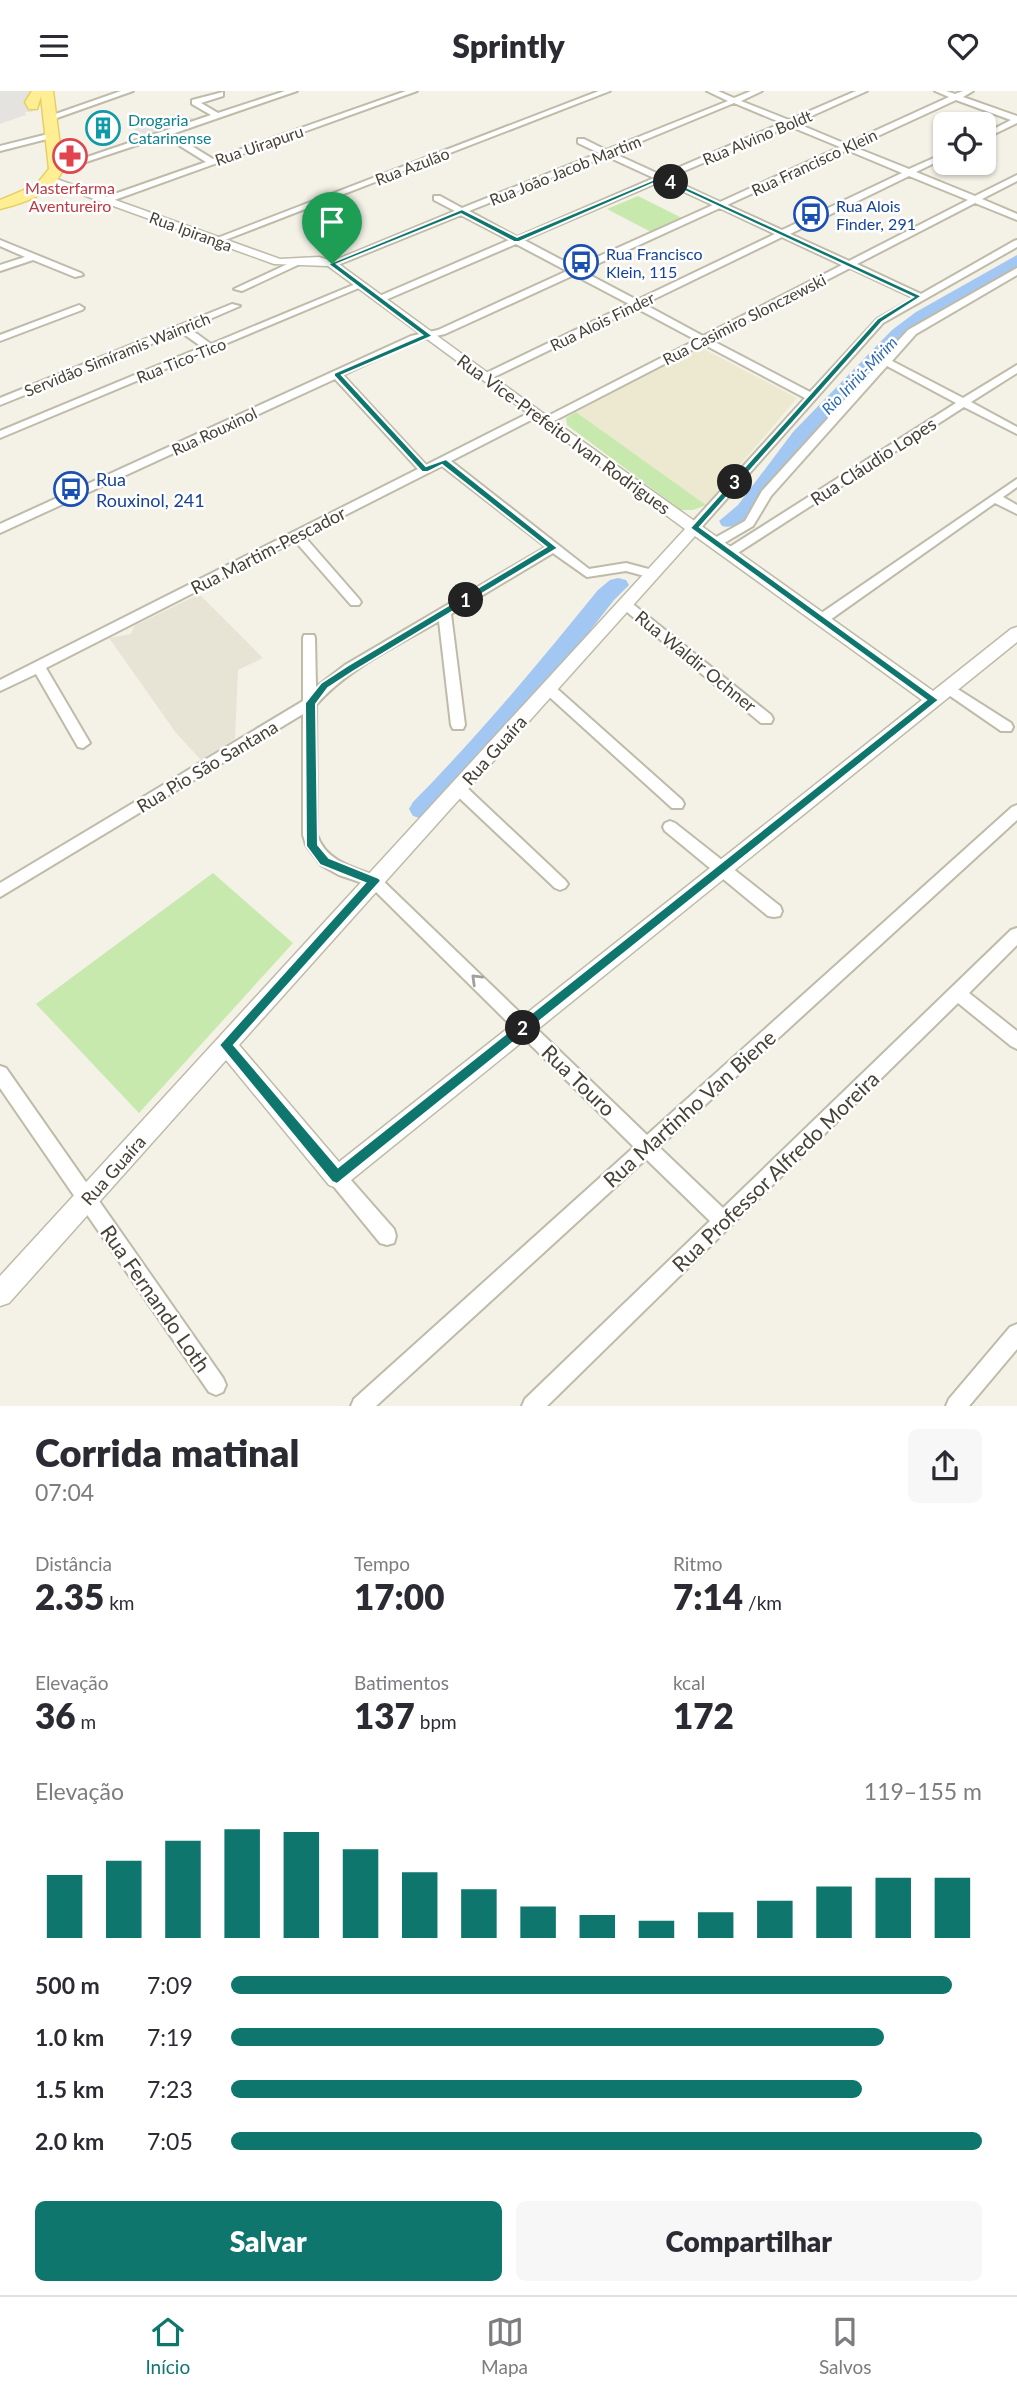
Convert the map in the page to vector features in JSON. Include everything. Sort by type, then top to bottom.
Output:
[{"type":"main road","points":[[0,205],[40,188],[54,175],[50,106],[33,106],[32,102],[38,91]]},
{"type":"street","points":[[50,106],[129,91]]},
{"type":"street","points":[[54,175],[165,133],[293,91]]},
{"type":"street","name":"Rua Uirapuru","points":[[106,200],[413,91]]},
{"type":"street","name":"Rua Azulão","points":[[217,240],[606,91]]},
{"type":"street","points":[[711,91],[1017,217]]},
{"type":"street","name":"Rua João Jacob Martim","points":[[332,264],[758,91]]},
{"type":"street","name":"Rua Alvino Boldt","points":[[380,299],[863,91]]},
{"type":"street","points":[[939,91],[1017,120]]},
{"type":"street","name":"Rua Francisco Klein","points":[[429,336],[969,91]]},
{"type":"street","points":[[217,116],[195,102],[220,94]]},
{"type":"street","points":[[996,131],[1017,120]]},
{"type":"street","points":[[165,133],[212,162]]},
{"type":"street","points":[[0,149],[52,135]]},
{"type":"street","points":[[581,141],[918,296]]},
{"type":"street","name":"Rua Alois Finder","points":[[486,377],[933,161]]},
{"type":"street","name":"Rua Ipiranga","points":[[54,175],[106,200],[278,262],[317,260],[332,264]]},
{"type":"street","name":"Rua Casimiro Slonczewski","points":[[541,418],[704,340],[1017,178]]},
{"type":"street","points":[[437,198],[811,397]]},
{"type":"street","points":[[0,243],[78,275]]},
{"type":"street","name":"Rua Guaíra","points":[[0,1294],[880,321],[918,296],[1017,243]]},
{"type":"street","points":[[0,268],[33,257]]},
{"type":"street","points":[[239,289],[297,263]]},
{"type":"street","name":"Rua Vice-Prefeito Ivan Rodrigues","points":[[332,264],[821,619],[941,694]]},
{"type":"street","points":[[722,548],[754,519],[766,494],[912,332],[1017,271]]},
{"type":"street","name":"Rua Tico-Tico","points":[[0,435],[361,285]]},
{"type":"street","name":"Servidão Simíramis Wainrich","points":[[0,402],[235,306]]},
{"type":"street","points":[[0,338],[79,308]]},
{"type":"street","points":[[181,327],[210,348]]},
{"type":"street","name":"Rua Rouxinol","points":[[0,529],[415,338],[429,336]]},
{"type":"street","points":[[885,361],[1017,431]]},
{"type":"street","name":"Rua Cláudio Lopes","points":[[722,548],[1017,368]]},
{"type":"street","points":[[337,375],[425,470]]},
{"type":"street","name":"Rua Martim-Pescador","points":[[0,686],[443,461],[541,418]]},
{"type":"street","points":[[443,461],[587,573],[626,567],[652,574]]},
{"type":"street","points":[[821,619],[1017,482]]},
{"type":"street","points":[[995,498],[1017,510]]},
{"type":"street","points":[[296,535],[355,602]]},
{"type":"street","name":"Rua Pio São Santana","points":[[0,891],[310,703],[337,677],[553,548]]},
{"type":"street","name":"Rua Waldir Ochner","points":[[625,604],[766,719]]},
{"type":"street","points":[[444,613],[458,725]]},
{"type":"street","points":[[337,1177],[1017,633]]},
{"type":"street","points":[[309,638],[312,846],[324,862],[374,881]]},
{"type":"street","points":[[38,666],[83,743]]},
{"type":"street","points":[[549,689],[677,804]]},
{"type":"street","points":[[941,694],[1006,727]]},
{"type":"street","points":[[458,788],[560,884]]},
{"type":"street","name":"Rua Martinho Van Biene","points":[[361,1406],[1017,811]]},
{"type":"street","points":[[670,827],[774,911]]},
{"type":"street","name":"Rua Touro","points":[[374,881],[723,1221]]},
{"type":"street","name":"Rua Professor Alfredo Moreira","points":[[532,1406],[1017,935]]},
{"type":"street","points":[[957,993],[1017,1041]]},
{"type":"street","points":[[226,1045],[387,1236]]},
{"type":"street","name":"Rua Fernando Loth","points":[[0,1074],[216,1385]]},
{"type":"street","points":[[956,1406],[1017,1334]]},
{"type":"shaded area","points":[[0,91],[34,91],[29,104],[33,112],[25,112],[26,115],[0,124]]},
{"type":"shaded area","points":[[178,113],[195,119],[144,136],[132,128]]},
{"type":"shaded area","points":[[700,347],[797,398],[706,505],[576,412]]},
{"type":"shaded area","points":[[199,594],[263,658],[238,670],[235,739],[201,760],[176,733],[109,638],[131,634],[134,626]]},
{"type":"green space","points":[[638,196],[682,218],[651,232],[607,209]]},
{"type":"green space","points":[[576,412],[706,505],[693,510],[681,510],[567,425],[566,418]]},
{"type":"green space","points":[[213,873],[293,943],[139,1113],[36,1004]]},
{"type":"waterway","name":"Rio Iririú-Mirim","points":[[729,521],[745,509],[800,436],[898,334],[922,316],[1017,260]]},
{"type":"waterway","name":"Rio Iririú-Mirim","points":[[422,809],[474,755],[542,676],[606,595],[618,585]]},
{"type":"place","name":"Drogaria Catarinense","points":[[103,128]]},
{"type":"place","name":"Masterfarma Aventureiro","points":[[70,156]]},
{"type":"place","name":"Rua Alois Finder, 291","points":[[811,214]]},
{"type":"place","name":"Rua Francisco Klein, 115","points":[[581,262]]},
{"type":"place","name":"Rua Rouxinol, 241","points":[[71,489]]},
{"type":"route","points":[[662,178],[918,296],[880,321],[694,528],[934,700],[337,1177],[226,1045],[374,881],[324,862],[312,846],[310,703],[318,692],[350,668],[553,548],[443,461],[425,470],[337,375],[415,338],[429,336],[332,264],[462,211],[517,240],[662,178]]}]
